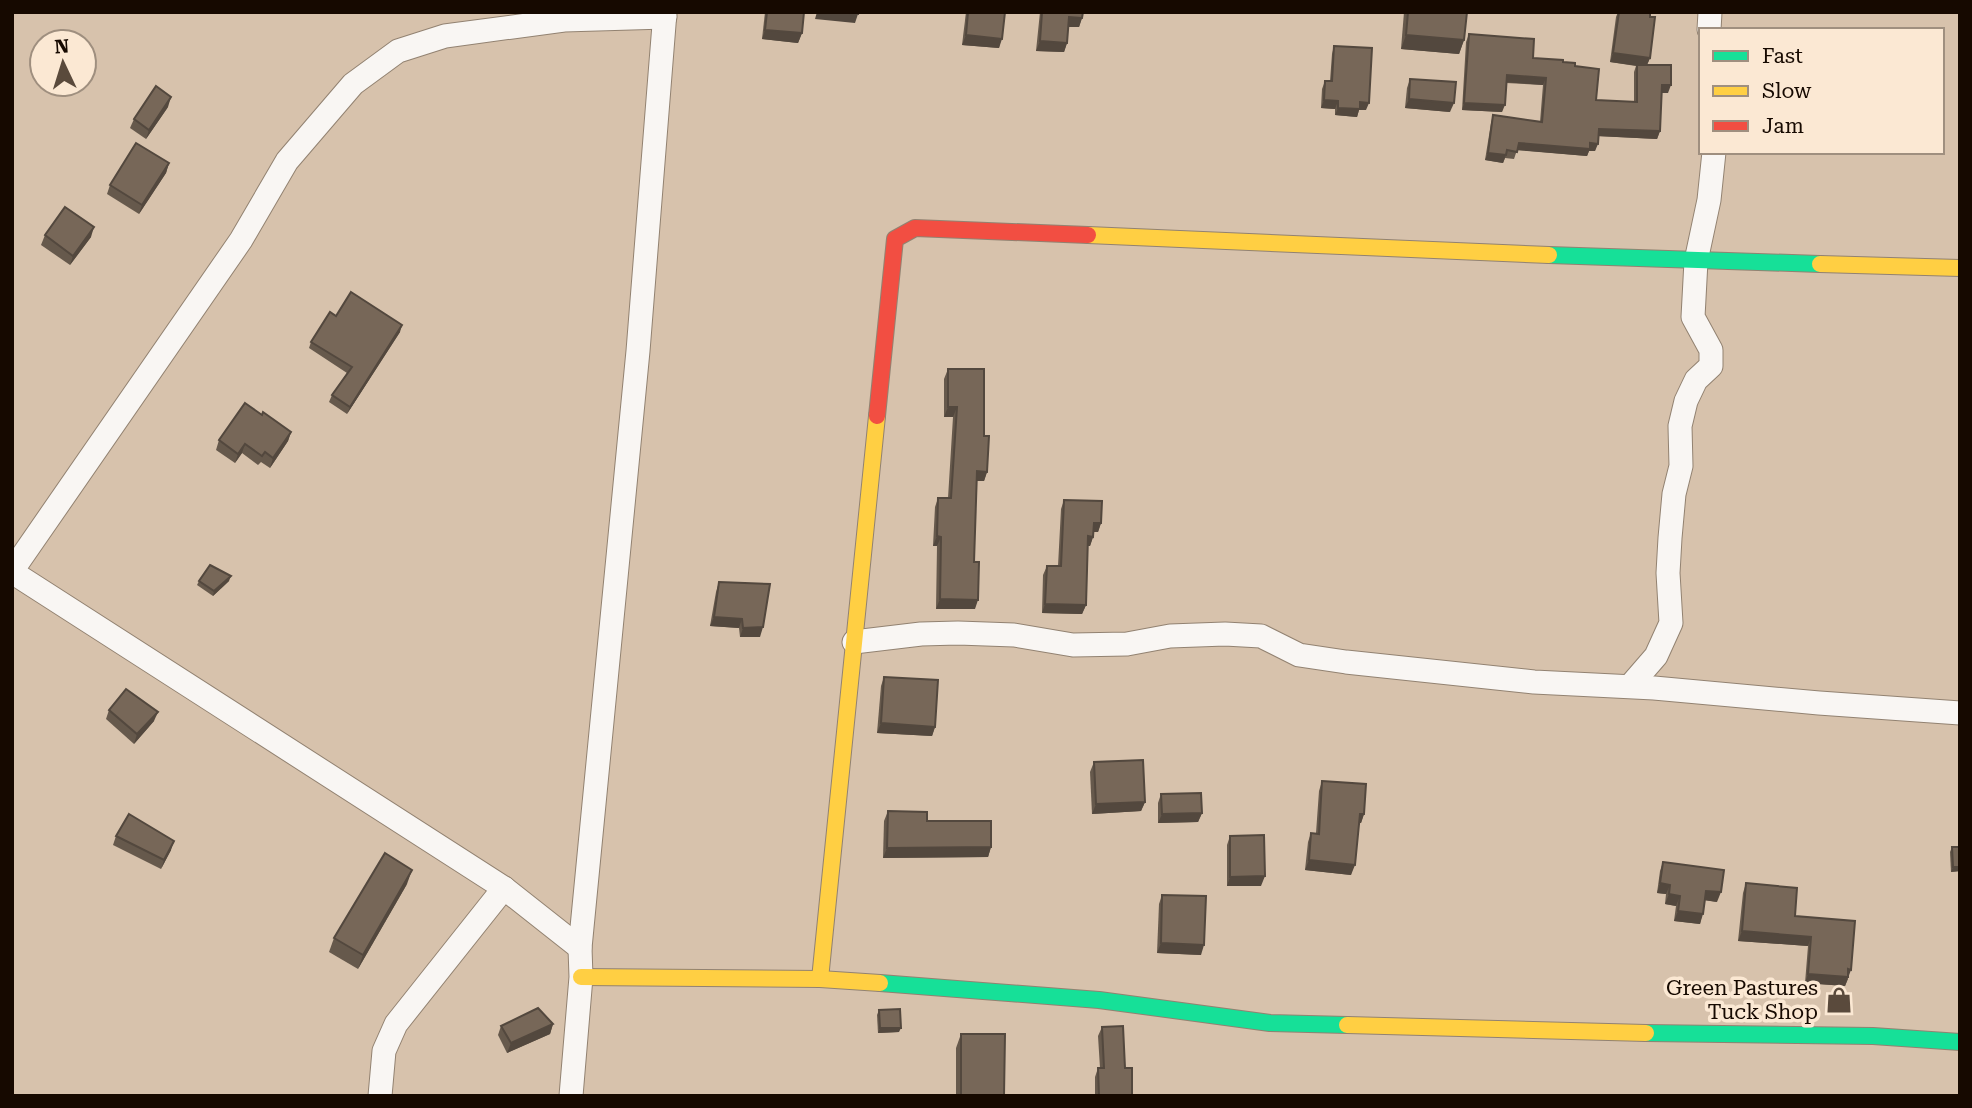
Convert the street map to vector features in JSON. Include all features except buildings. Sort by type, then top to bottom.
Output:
[{"type":"street","points":[[571,1096],[581,977],[580,948],[636,365],[665,14],[564,20],[445,36],[397,51],[353,84],[287,161],[241,240],[12,571],[504,888],[580,948]]},
{"type":"street","points":[[1630,687],[1656,656],[1671,623],[1668,573],[1674,494],[1681,467],[1680,426],[1686,401],[1696,380],[1711,366],[1711,349],[1693,317],[1696,261],[1709,200],[1714,154]]},
{"type":"street","points":[[820,979],[895,239],[915,228],[1696,261],[1960,268]]},
{"type":"street","points":[[854,642],[921,634],[1014,635],[1073,645],[1126,644],[1170,636],[1261,636],[1299,655],[1346,662],[1534,682],[1960,713]]},
{"type":"street","points":[[380,1096],[384,1051],[396,1024],[504,888]]},
{"type":"street","points":[[581,977],[820,979],[1099,1000],[1270,1023],[1758,1036],[1873,1036],[1960,1042]]},
{"type":"traffic: fast","points":[[1549,255],[1820,264]]},
{"type":"traffic: fast","points":[[880,983],[1099,1000],[1270,1023],[1347,1025]]},
{"type":"traffic: fast","points":[[1646,1033],[1873,1036],[1960,1042]]},
{"type":"traffic: slow","points":[[1088,235],[1549,255]]},
{"type":"traffic: slow","points":[[1820,264],[1960,268]]},
{"type":"traffic: slow","points":[[820,979],[877,416]]},
{"type":"traffic: slow","points":[[581,977],[820,979],[880,983]]},
{"type":"traffic: slow","points":[[1347,1025],[1646,1033]]},
{"type":"traffic: jam","points":[[877,416],[895,239],[915,228],[1088,235]]},
{"type":"place","name":"Green Pastures Tuck Shop","points":[[1839,1000]]}]
